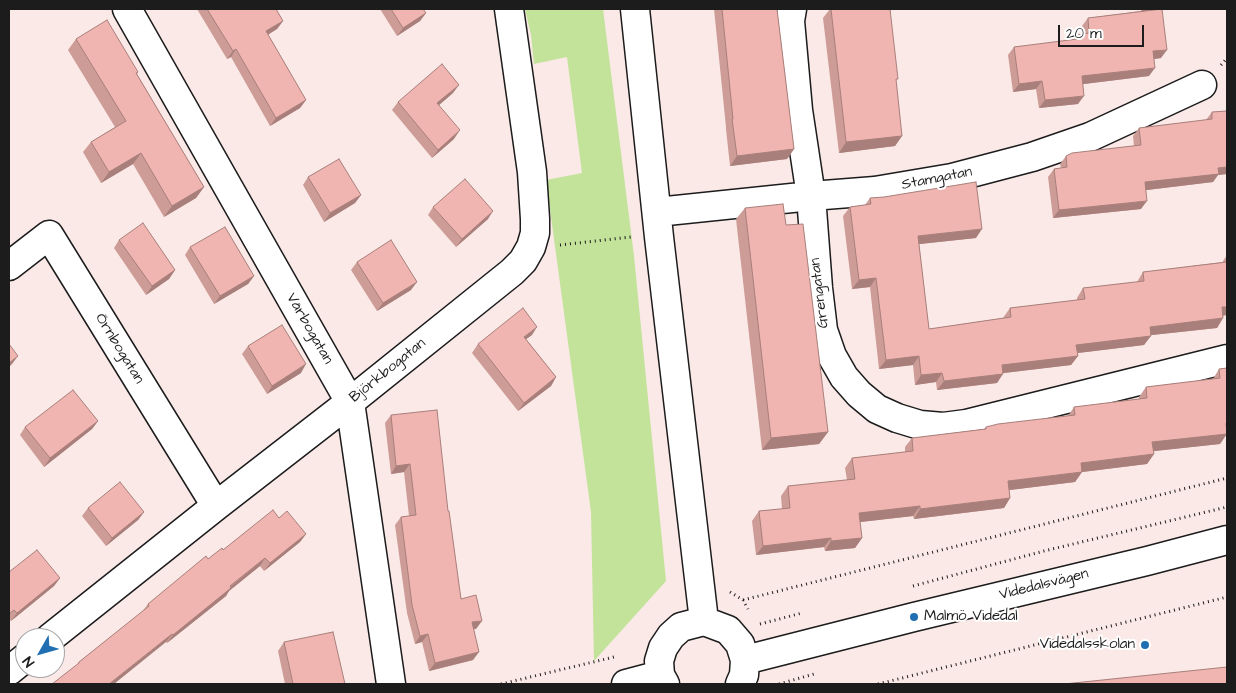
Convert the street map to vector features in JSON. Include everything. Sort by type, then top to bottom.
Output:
[{"type":"street","name":"Vårbogatan","points":[[127,9],[350,402],[391,684]]},
{"type":"street","name":"Björkbogatan","points":[[63,628],[350,402],[512,272],[523,261],[535,233],[535,219],[532,172],[508,9]]},
{"type":"street","points":[[635,9],[704,621]]},
{"type":"street","name":"Grengatan","points":[[792,9],[790,20],[798,110],[811,196],[823,330],[832,356],[844,377],[859,394],[878,409],[896,418],[920,425],[943,427],[966,424],[1227,359]]},
{"type":"street","name":"Stamgatan","points":[[658,225],[811,196],[874,191],[952,178],[1032,157],[1090,136],[1202,85]]},
{"type":"street","name":"Örnbogatan","points":[[9,266],[49,235],[216,506]]},
{"type":"street","name":"Videdalsvägen","points":[[743,672],[914,617],[1227,540]]},
{"type":"street","points":[[626,684],[662,680],[659,661],[663,648],[670,636],[681,627],[704,621],[728,630],[740,644],[743,672]]},
{"type":"path","points":[[530,247],[626,238],[658,225]]},
{"type":"path","points":[[743,600],[1227,478]]},
{"type":"path","points":[[911,586],[1227,507]]},
{"type":"path","points":[[878,684],[1227,598]]},
{"type":"path","points":[[757,625],[811,611]]},
{"type":"path","points":[[501,684],[622,655]]},
{"type":"green space","points":[[525,9],[603,9],[634,256],[666,581],[594,661],[591,512],[546,180],[582,173],[567,57],[534,64],[531,35]]},
{"type":"building","points":[[207,9],[276,9],[283,21],[266,31],[306,100],[276,118],[236,49],[233,51]]},
{"type":"building","points":[[391,9],[423,9],[426,13],[403,28]]},
{"type":"building","points":[[722,9],[777,9],[794,149],[737,156]]},
{"type":"building","points":[[831,9],[890,9],[902,136],[846,142]]},
{"type":"building","points":[[1162,9],[1167,50],[1153,51],[1155,68],[1082,76],[1084,96],[1045,100],[1042,81],[1019,84],[1014,47],[1077,39],[1077,35],[1089,33],[1088,18]]},
{"type":"building","points":[[107,20],[138,72],[136,73],[204,187],[172,206],[141,153],[109,172],[91,142],[126,121],[76,39]]},
{"type":"building","points":[[442,64],[459,85],[437,103],[460,130],[438,150],[398,102]]},
{"type":"building","points":[[1227,111],[1227,167],[1218,168],[1219,174],[1145,182],[1147,201],[1059,210],[1054,169],[1067,167],[1066,156],[1072,153],[1141,145],[1139,128],[1212,119],[1212,112]]},
{"type":"building","points":[[339,159],[361,195],[330,213],[308,177]]},
{"type":"building","points":[[465,179],[493,211],[462,239],[433,207]]},
{"type":"building","points":[[976,182],[982,229],[918,236],[929,329],[1011,317],[1010,308],[1085,299],[1083,288],[1144,281],[1143,272],[1227,262],[1227,307],[1222,307],[1223,318],[1150,327],[1151,336],[1076,345],[1078,356],[1002,365],[1003,374],[944,381],[942,373],[921,375],[919,356],[886,360],[876,278],[859,280],[850,207],[871,204],[870,198]]},
{"type":"building","points":[[783,204],[786,225],[803,224],[828,432],[771,438],[745,208]]},
{"type":"building","points":[[143,223],[175,270],[152,286],[119,240]]},
{"type":"building","points":[[225,227],[254,276],[220,296],[190,247]]},
{"type":"building","points":[[391,240],[417,282],[383,303],[357,262]]},
{"type":"building","points":[[523,308],[537,327],[524,337],[556,377],[524,403],[478,344]]},
{"type":"building","points":[[282,325],[306,364],[272,386],[248,346]]},
{"type":"building","points":[[9,344],[18,356],[9,363]]},
{"type":"building","points":[[1227,368],[1227,434],[1152,442],[1154,454],[1081,463],[1082,472],[1008,481],[1010,498],[920,509],[920,506],[859,513],[862,538],[831,541],[831,538],[763,546],[759,511],[790,508],[788,486],[855,479],[852,458],[913,451],[912,438],[986,429],[986,427],[998,424],[1075,415],[1074,407],[1147,398],[1146,387],[1220,378],[1219,369]]},
{"type":"building","points":[[73,390],[98,421],[50,458],[25,427]]},
{"type":"building","points":[[437,410],[448,511],[461,599],[476,595],[482,621],[472,622],[479,652],[435,663],[428,634],[420,636],[412,605],[401,517],[416,515],[410,464],[396,466],[391,415]]},
{"type":"building","points":[[120,482],[144,512],[112,538],[88,508]]},
{"type":"building","points":[[273,510],[279,518],[287,511],[306,534],[270,563],[265,558],[173,635],[109,684],[52,684],[60,678],[65,678],[65,674],[149,606],[148,604],[206,556],[208,559],[222,548],[223,550]]},
{"type":"building","points":[[37,550],[60,578],[17,613],[14,610],[9,614],[9,572]]},
{"type":"building","points":[[333,632],[345,684],[293,684],[284,642]]},
{"type":"building","points":[[1227,667],[1227,684],[1064,684]]},
{"type":"place","name":"Malmö Videdal","points":[[914,617]]},
{"type":"place","name":"Videdalsskolan","points":[[1145,645]]}]
